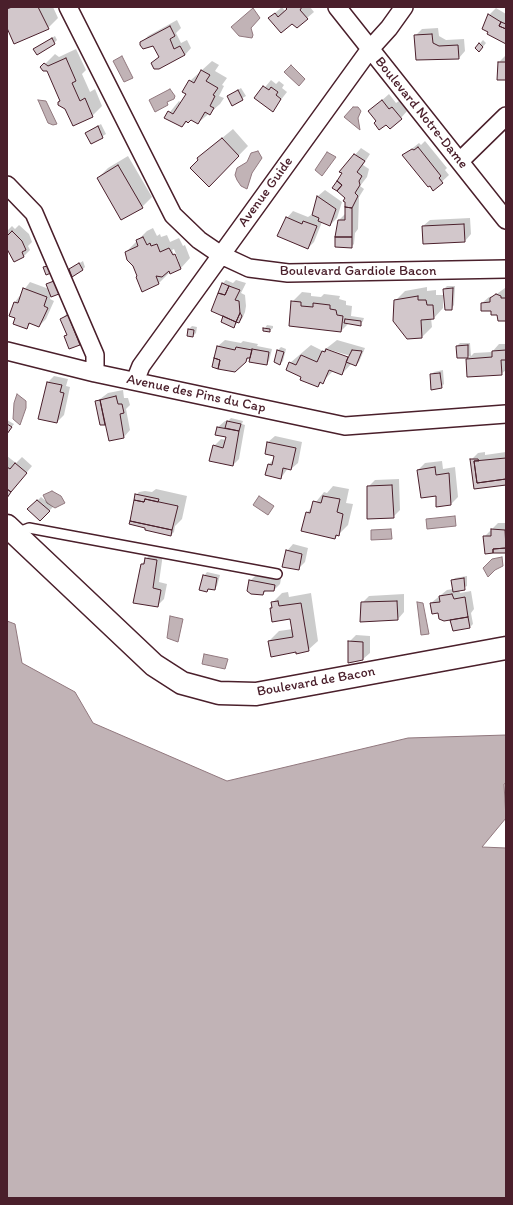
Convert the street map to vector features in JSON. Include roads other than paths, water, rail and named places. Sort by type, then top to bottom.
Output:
[{"type":"street","name":"Boulevard Gardiole Bacon","points":[[68,7],[173,215],[199,240],[221,255],[249,268],[288,274],[506,269]]},
{"type":"street","name":"Boulevard Notre-Dame","points":[[337,7],[506,220]]},
{"type":"street","name":"Avenue Guide","points":[[135,381],[141,366],[370,49],[389,28],[404,7]]},
{"type":"street","points":[[460,161],[506,116]]},
{"type":"street","points":[[7,184],[34,213],[95,356],[95,372],[7,351]]},
{"type":"street","name":"Avenue des Pins du Cap","points":[[95,372],[344,426],[506,414]]},
{"type":"street","name":"Boulevard de Bacon","points":[[11,529],[154,665],[182,683],[219,693],[256,694],[506,648]]},
{"type":"lane","points":[[11,529],[29,528],[277,574]]}]
